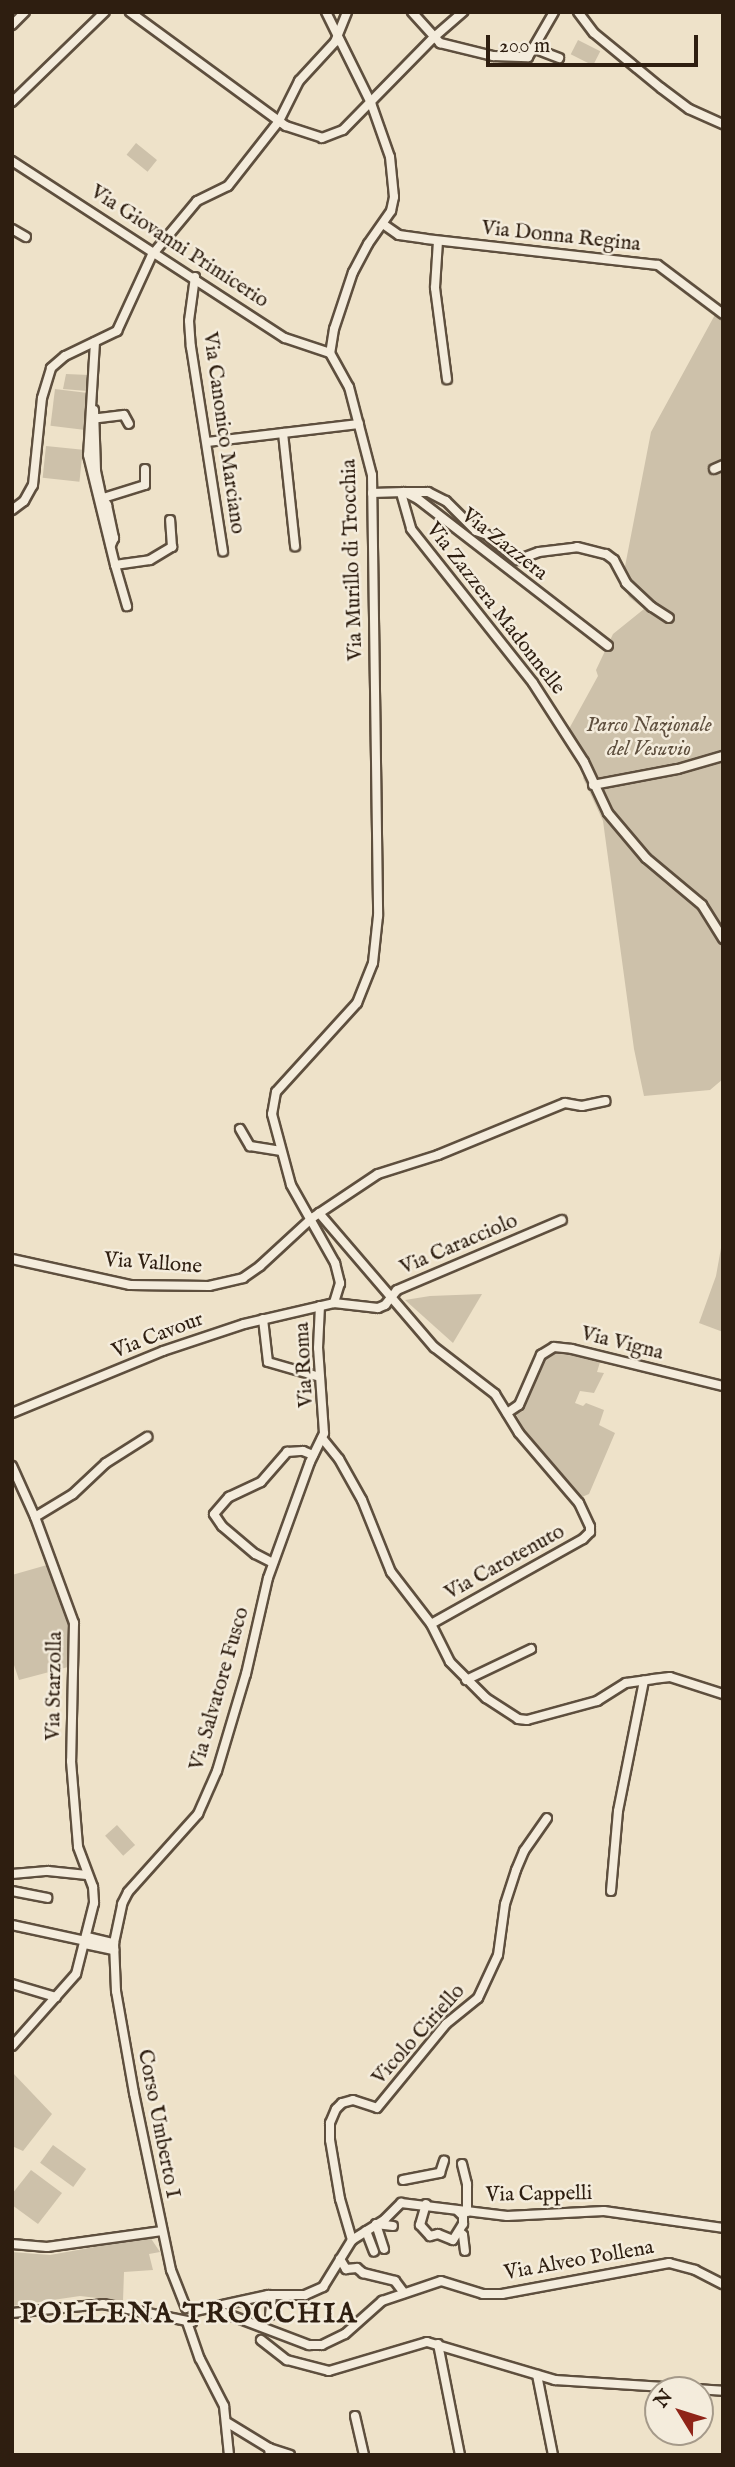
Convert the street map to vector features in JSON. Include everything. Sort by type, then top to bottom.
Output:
[{"type":"street","points":[[12,25],[25,12]]},
{"type":"street","points":[[12,102],[105,12]]},
{"type":"street","points":[[130,12],[279,121],[310,136],[328,138],[343,130],[433,38],[463,12]]},
{"type":"street","points":[[326,12],[371,103],[390,157],[394,197],[383,224],[368,244],[353,272],[334,330],[330,353]]},
{"type":"street","points":[[12,510],[24,501],[33,485],[47,375],[65,356],[113,334],[119,327],[155,252],[197,201],[228,186],[279,121],[299,81],[335,41],[347,12]]},
{"type":"street","points":[[412,12],[433,38],[455,48],[493,56],[528,57],[554,12]]},
{"type":"street","points":[[578,12],[594,33],[661,88],[689,109],[723,124]]},
{"type":"street","points":[[533,48],[558,58]]},
{"type":"street","name":"Via Giovanni Primicerio","points":[[12,162],[195,277],[285,338],[330,353]]},
{"type":"street","name":"Via Donna Regina","points":[[383,224],[399,235],[438,241],[658,265],[723,313]]},
{"type":"street","points":[[12,229],[26,237]]},
{"type":"street","points":[[438,241],[435,288],[447,379]]},
{"type":"street","name":"Via Canonico Marciano","points":[[195,277],[189,321],[223,552]]},
{"type":"street","points":[[95,342],[91,419],[93,472],[127,606]]},
{"type":"street","name":"Via Murillo di Trocchia","points":[[316,1216],[291,1185],[272,1114],[276,1092],[350,1014],[368,980],[373,963],[378,916],[372,493],[369,455],[349,387],[330,353]]},
{"type":"street","points":[[91,419],[124,415],[129,424]]},
{"type":"street","points":[[207,442],[359,424]]},
{"type":"street","points":[[283,433],[295,546]]},
{"type":"street","points":[[713,469],[723,464]]},
{"type":"street","points":[[100,499],[145,485],[145,470]]},
{"type":"street","name":"Via Zazzera","points":[[402,492],[418,499],[608,646]]},
{"type":"street","name":"Via Zazzera Madonnelle","points":[[402,492],[411,529],[533,683],[584,762],[593,785],[618,827],[646,858],[702,905],[723,939]]},
{"type":"street","points":[[372,493],[428,492],[446,501],[476,531],[487,535],[517,560],[538,552],[577,547],[606,554],[614,560],[626,583],[652,607],[669,618]]},
{"type":"street","points":[[115,565],[150,560],[172,547],[170,520]]},
{"type":"street","points":[[593,785],[655,774],[723,756]]},
{"type":"street","name":"Via Vallone","points":[[12,1259],[130,1285],[209,1286],[243,1278],[316,1216],[378,1174],[439,1155],[565,1103],[582,1106],[605,1101]]},
{"type":"street","points":[[240,1129],[250,1146],[281,1152]]},
{"type":"street","points":[[316,1216],[392,1297],[434,1348],[490,1389],[508,1413]]},
{"type":"street","points":[[316,1216],[338,1274],[339,1293],[334,1303]]},
{"type":"street","name":"Via Caracciolo","points":[[320,1306],[334,1303],[378,1308],[389,1303],[397,1290],[562,1220]]},
{"type":"street","name":"Via Cavour","points":[[14,1412],[163,1351],[263,1319],[320,1306]]},
{"type":"street","name":"Via Roma","points":[[320,1306],[320,1377],[325,1423]]},
{"type":"street","points":[[263,1319],[270,1364],[320,1377]]},
{"type":"street","name":"Via Vigna","points":[[508,1413],[519,1405],[541,1355],[554,1347],[723,1386]]},
{"type":"street","name":"Via Carotenuto","points":[[431,1625],[583,1539],[590,1532],[579,1503],[519,1433],[508,1413]]},
{"type":"street","name":"Via Salvatore Fusco","points":[[114,1947],[122,1905],[133,1883],[198,1814],[209,1792],[246,1674],[273,1563],[313,1455],[322,1438],[325,1423]]},
{"type":"street","points":[[35,1517],[74,1494],[106,1463],[148,1437]]},
{"type":"street","points":[[322,1438],[340,1459],[362,1500],[391,1572],[431,1625],[443,1651],[466,1680],[486,1698],[522,1721],[597,1701],[626,1683],[670,1677],[723,1694]]},
{"type":"street","points":[[273,1563],[255,1554],[215,1520],[214,1514],[229,1497],[261,1482],[287,1452],[303,1451],[313,1455]]},
{"type":"street","name":"Via Starzolla","points":[[12,1466],[35,1517],[74,1622],[71,1760],[78,1847],[93,1887],[94,1903],[76,1974],[12,2046]]},
{"type":"street","points":[[466,1680],[531,1649]]},
{"type":"street","points":[[611,1891],[616,1822],[644,1681]]},
{"type":"street","name":"Vicolo Ciriello","points":[[352,2240],[340,2199],[330,2140],[330,2123],[335,2109],[342,2103],[353,2100],[377,2108],[446,2024],[478,1998],[498,1955],[505,1904],[516,1870],[524,1851],[547,1818]]},
{"type":"street","points":[[12,1874],[48,1871],[87,1875]]},
{"type":"street","points":[[12,1891],[47,1898]]},
{"type":"street","points":[[12,1924],[114,1947]]},
{"type":"street","name":"Corso Umberto I","points":[[114,1947],[119,2012],[162,2231],[171,2270],[190,2316],[192,2335],[201,2360],[225,2406],[229,2455]]},
{"type":"street","points":[[12,1984],[56,1997]]},
{"type":"street","points":[[403,2180],[440,2173],[444,2161]]},
{"type":"street","points":[[462,2164],[467,2184],[460,2232],[465,2251]]},
{"type":"street","name":"Via Cappelli","points":[[12,2313],[103,2304],[190,2316],[272,2295],[305,2295],[323,2287],[352,2240],[401,2203],[507,2216],[604,2211],[723,2228]]},
{"type":"street","points":[[426,2204],[420,2220],[422,2230],[430,2236],[438,2234],[453,2240],[460,2232]]},
{"type":"street","points":[[384,2249],[376,2224],[393,2226]]},
{"type":"street","points":[[12,2244],[47,2246],[162,2231]]},
{"type":"street","points":[[366,2231],[374,2252]]},
{"type":"street","points":[[340,2259],[346,2269],[357,2267],[363,2273],[395,2281],[404,2293]]},
{"type":"street","name":"Via Alveo Pollena","points":[[209,2309],[309,2345],[322,2345],[345,2334],[382,2301],[441,2281],[483,2294],[502,2294],[669,2263],[695,2270],[723,2284]]},
{"type":"street","points":[[270,2315],[272,2295]]},
{"type":"street","points":[[261,2340],[287,2360],[329,2371],[427,2342],[555,2379],[723,2391]]},
{"type":"street","points":[[438,2344],[460,2455]]},
{"type":"street","points":[[537,2375],[553,2455]]},
{"type":"street","points":[[355,2416],[364,2455]]},
{"type":"street","points":[[228,2423],[269,2451],[290,2455]]},
{"type":"green space","points":[[578,40],[600,51],[593,66],[571,54]]},
{"type":"green space","points":[[136,143],[157,160],[148,172],[127,155]]},
{"type":"green space","name":"Parco Nazionale del Vesuvio","points":[[723,300],[723,1079],[710,1090],[644,1096],[634,1049],[603,821],[583,778],[585,773],[564,738],[598,676],[596,670],[613,634],[644,609],[629,597],[622,582],[651,432]]},
{"type":"green space","points":[[66,374],[89,375],[87,391],[63,389]]},
{"type":"green space","points":[[55,389],[88,393],[83,430],[50,426]]},
{"type":"green space","points":[[46,446],[83,450],[79,482],[43,478]]},
{"type":"green space","points":[[723,1237],[723,1332],[699,1323],[716,1276]]},
{"type":"green space","points":[[482,1294],[453,1343],[405,1300],[430,1296]]},
{"type":"green space","points":[[555,1349],[601,1359],[597,1372],[604,1373],[594,1393],[580,1391],[575,1403],[583,1406],[586,1403],[604,1410],[599,1425],[615,1433],[589,1494],[582,1497],[524,1429],[516,1414],[523,1411],[539,1363],[548,1352]]},
{"type":"green space","points":[[47,1565],[62,1598],[70,1627],[68,1667],[19,1680],[12,1659],[12,1575]]},
{"type":"green space","points":[[117,1825],[135,1845],[123,1856],[105,1836]]},
{"type":"green space","points":[[12,2072],[52,2114],[23,2151],[12,2146]]},
{"type":"green space","points":[[53,2145],[86,2169],[73,2187],[40,2163]]},
{"type":"green space","points":[[31,2170],[62,2193],[38,2224],[12,2205],[12,2194]]},
{"type":"green space","points":[[150,2237],[160,2252],[149,2254],[153,2270],[124,2272],[123,2301],[80,2296],[12,2306],[12,2252],[50,2255]]},
{"type":"district","name":"POLLENA TROCCHIA","points":[[189,2315]]}]
